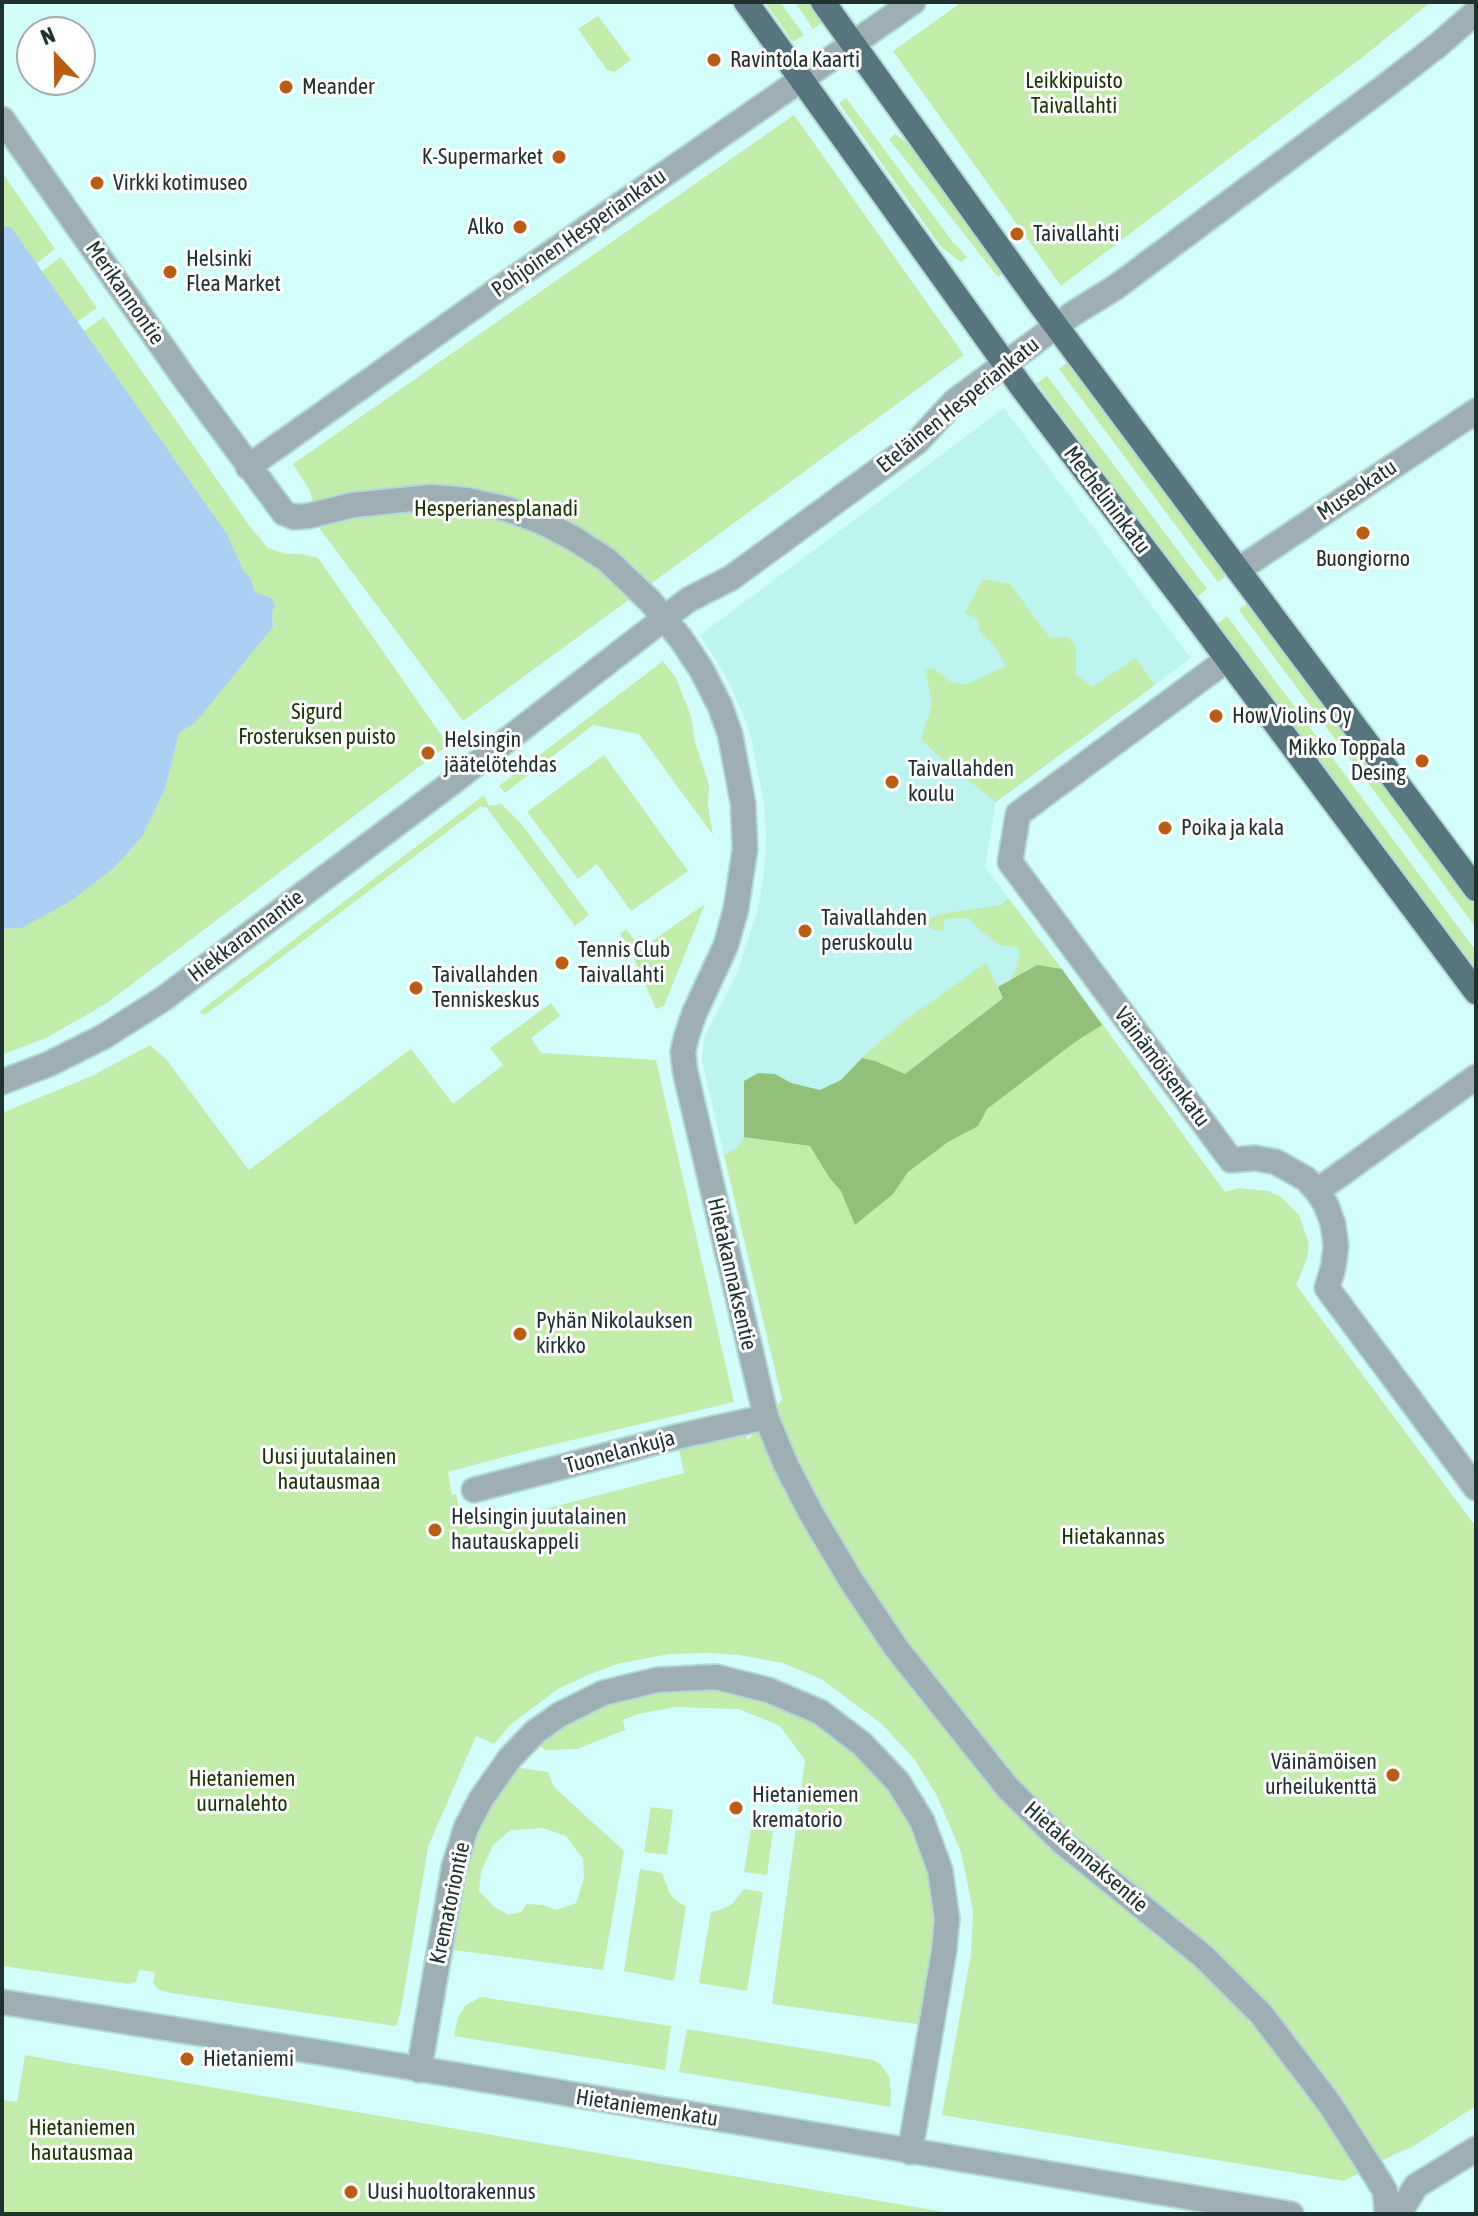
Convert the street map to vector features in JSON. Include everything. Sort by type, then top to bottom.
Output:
[{"type":"main road","name":"Mechelininkatu","points":[[746,2],[1005,364],[1476,992]]},
{"type":"main road","points":[[823,2],[1056,326],[1476,889]]},
{"type":"street","name":"Pohjoinen Hesperiankatu","points":[[248,467],[913,2]]},
{"type":"street","name":"Eteläinen Hesperiankatu","points":[[475,765],[664,617],[688,600],[731,578],[917,442],[955,401],[1056,326],[1116,287],[1335,124],[1476,12]]},
{"type":"street","name":"Merikannontie","points":[[2,119],[248,467]]},
{"type":"street","name":"Museokatu","points":[[1238,570],[1476,411]]},
{"type":"street","name":"Hietakannaksentie","points":[[248,467],[284,513],[294,517],[353,505],[431,497],[467,500],[507,509],[542,522],[607,560],[664,617],[701,669],[730,734],[743,803],[745,849],[736,909],[726,945],[694,1014],[683,1052],[691,1099],[766,1417],[786,1465],[852,1582],[897,1649],[1007,1787],[1062,1842],[1204,1957],[1261,2014],[1329,2103],[1374,2173],[1385,2191],[1387,2214]]},
{"type":"street","name":"Väinämöisenkatu","points":[[1228,659],[1018,814],[1010,862],[1231,1160],[1255,1158],[1276,1162],[1306,1179],[1317,1191],[1333,1224],[1336,1246],[1327,1288],[1476,1488]]},
{"type":"street","name":"Hiekkarannantie","points":[[2,1082],[49,1064],[103,1037],[163,999],[475,765]]},
{"type":"street","points":[[1317,1191],[1476,1077]]},
{"type":"street","name":"Tuonelankuja","points":[[474,1490],[703,1430],[766,1417]]},
{"type":"street","name":"Krematoriontie","points":[[419,2070],[454,1867],[466,1828],[481,1799],[510,1758],[535,1732],[559,1715],[603,1693],[657,1680],[716,1677],[768,1690],[820,1712],[862,1744],[898,1782],[922,1821],[940,1870],[947,1919],[910,2152]]},
{"type":"street","name":"Hietaniemenkatu","points":[[2,2002],[1291,2214]]},
{"type":"street","points":[[1399,2214],[1416,2186],[1476,2149]]},
{"type":"shaded area","points":[[2,226],[11,227],[227,534],[255,592],[271,598],[275,605],[273,627],[195,723],[179,733],[165,789],[142,837],[113,869],[69,902],[22,928],[2,929]]},
{"type":"shaded area","name":"Taivallahden koulu","points":[[1004,408],[1191,658],[996,802],[985,867],[1093,1011],[926,1134],[738,1147],[724,1155],[702,1061],[704,1038],[737,973],[758,909],[766,838],[764,803],[751,737],[724,673],[700,635]]},
{"type":"green space","points":[[765,2],[780,2],[804,35],[793,42]]},
{"type":"green space","points":[[795,2],[810,2],[824,21],[813,29]]},
{"type":"green space","name":"Leikkipuisto Taivallahti","points":[[962,2],[1431,2],[1061,286],[893,51]]},
{"type":"green space","points":[[598,16],[631,60],[614,72],[607,70],[578,29]]},
{"type":"green space","points":[[846,98],[967,257],[961,262],[941,247],[839,103]]},
{"type":"green space","name":"Hesperianesplanadi","points":[[794,115],[964,355],[463,721],[320,529],[310,491],[293,464]]},
{"type":"green space","points":[[895,134],[913,147],[992,255],[1002,274],[998,277],[889,139]]},
{"type":"green space","points":[[2,172],[55,249],[36,264],[11,227],[2,226]]},
{"type":"green space","points":[[61,257],[97,308],[77,322],[42,271]]},
{"type":"green space","name":"Sigurd Frosteruksen puisto","points":[[104,317],[250,527],[268,548],[318,558],[448,745],[107,1003],[48,1037],[2,1055],[2,929],[22,928],[113,869],[142,837],[165,789],[179,733],[195,722],[273,627],[275,605],[255,592],[227,534],[84,331]]},
{"type":"green space","points":[[1070,361],[1228,574],[1218,582],[1059,369]]},
{"type":"green space","points":[[1047,376],[1207,589],[1197,597],[1037,383]]},
{"type":"green space","points":[[983,579],[1010,584],[1050,638],[1068,637],[1076,647],[1076,674],[1092,687],[1136,658],[1155,685],[996,802],[947,764],[921,739],[932,705],[925,669],[935,669],[949,681],[965,685],[1006,666],[997,650],[979,630],[978,619],[965,613]]},
{"type":"green space","points":[[1249,602],[1476,906],[1476,928],[1239,610]]},
{"type":"green space","points":[[1227,616],[1476,951],[1476,973],[1217,624]]},
{"type":"green space","points":[[663,661],[676,678],[691,716],[695,742],[709,785],[708,805],[713,835],[639,734],[593,725],[505,793],[499,786]]},
{"type":"green space","points":[[604,755],[688,871],[631,911],[597,864],[578,879],[527,812]]},
{"type":"green space","points":[[484,795],[489,806],[501,804],[520,822],[589,915],[575,926],[486,807],[480,807],[205,1015],[199,1012]]},
{"type":"green space","points":[[1008,898],[1062,969],[1037,965],[1010,980],[1018,965],[1019,949],[1001,946],[969,918],[949,918],[944,921],[943,930],[937,931],[921,924],[939,914],[1002,905]]},
{"type":"green space","points":[[705,904],[664,1006],[656,1009],[629,947],[620,934],[626,929],[641,949]]},
{"type":"green space","points":[[986,963],[1003,997],[905,1074],[862,1058],[904,1021]]},
{"type":"green space","points":[[1037,965],[1062,969],[1102,1025],[987,1109],[978,1126],[948,1142],[908,1172],[893,1194],[855,1225],[841,1191],[810,1146],[744,1137],[744,1081],[758,1073],[775,1074],[791,1083],[820,1090],[841,1080],[862,1058],[905,1074],[1003,998],[998,987]]},
{"type":"green space","points":[[551,1003],[560,1016],[531,1038],[541,1053],[656,1060],[734,1402],[448,1472],[452,1495],[456,1494],[460,1514],[465,1514],[468,1529],[684,1473],[678,1444],[743,1428],[748,1440],[782,1400],[724,1155],[738,1147],[744,1137],[810,1146],[926,1134],[1093,1011],[1225,1192],[1239,1188],[1268,1191],[1281,1197],[1299,1215],[1309,1244],[1307,1259],[1296,1285],[1476,1527],[1476,2106],[1412,2147],[1344,2181],[942,2115],[971,1954],[973,1911],[961,1852],[937,1796],[915,1760],[882,1724],[821,1679],[783,1663],[739,1655],[669,1654],[617,1664],[558,1689],[510,1725],[494,1744],[476,1736],[428,1847],[396,2026],[171,1993],[159,1990],[153,1983],[155,1973],[148,1971],[139,1970],[136,1982],[129,1984],[2,1966],[2,1113],[92,1076],[150,1045],[166,1059],[249,1170],[411,1049],[453,1104],[503,1065],[490,1048]]},
{"type":"green space","points":[[714,1686],[765,1699],[816,1720],[856,1750],[891,1787],[914,1825],[931,1872],[938,1919],[923,2025],[772,2004],[805,1760],[780,1726],[739,1709],[676,1707],[623,1720],[625,1730],[577,1749],[546,1750],[536,1744],[607,1702],[658,1689]]},
{"type":"green space","points":[[515,1767],[548,1772],[554,1787],[624,1851],[603,1970],[454,1950],[462,1886],[489,1803]],"holes":[[[543,1828],[566,1836],[583,1859],[584,1878],[576,1903],[556,1910],[527,1904],[521,1912],[509,1915],[494,1907],[479,1891],[481,1872],[493,1845],[511,1830]]]},
{"type":"green space","points":[[651,1807],[673,1810],[667,1855],[644,1852]]},
{"type":"green space","points":[[751,1828],[773,1831],[767,1875],[744,1872]]},
{"type":"green space","points":[[640,1869],[662,1873],[670,1894],[686,1906],[674,1981],[624,1971]]},
{"type":"green space","points":[[744,1889],[763,1892],[747,1991],[699,1983],[711,1912],[732,1904]]},
{"type":"green space","points":[[481,1997],[671,2026],[665,2070],[454,2036],[458,2017],[465,2006]]},
{"type":"green space","points":[[687,2029],[873,2060],[889,2076],[890,2107],[679,2072]]},
{"type":"green space","name":"Hietaniemen hautausmaa","points":[[25,2055],[956,2214],[2,2214],[2,2100],[17,2102]]},
{"type":"place","name":"Ravintola Kaarti","points":[[714,60]]},
{"type":"place","name":"Meander","points":[[286,87]]},
{"type":"place","name":"K-Supermarket","points":[[559,157]]},
{"type":"place","name":"Virkki kotimuseo","points":[[97,183]]},
{"type":"place","name":"Alko","points":[[520,227]]},
{"type":"place","name":"Taivallahti","points":[[1017,234]]},
{"type":"place","name":"Helsinki Flea Market","points":[[170,272]]},
{"type":"place","name":"Buongiorno","points":[[1363,533]]},
{"type":"place","name":"How Violins Oy","points":[[1216,716]]},
{"type":"place","name":"Helsingin jäätelötehdas","points":[[428,753]]},
{"type":"place","name":"Mikko Toppala Desing","points":[[1422,761]]},
{"type":"place","name":"Taivallahden koulu","points":[[892,782]]},
{"type":"place","name":"Poika ja kala","points":[[1165,828]]},
{"type":"place","name":"Taivallahden peruskoulu","points":[[805,931]]},
{"type":"place","name":"Tennis Club Taivallahti","points":[[562,963]]},
{"type":"place","name":"Taivallahden Tenniskeskus","points":[[416,988]]},
{"type":"place","name":"Pyhän Nikolauksen kirkko","points":[[520,1334]]},
{"type":"place","name":"Helsingin juutalainen hautauskappeli","points":[[435,1530]]},
{"type":"place","name":"Väinämöisen urheilukenttä","points":[[1393,1775]]},
{"type":"place","name":"Hietaniemen krematorio","points":[[736,1808]]},
{"type":"place","name":"Hietaniemi","points":[[187,2059]]},
{"type":"place","name":"Uusi huoltorakennus","points":[[351,2192]]},
{"type":"park label","name":"Uusi juutalainen hautausmaa","points":[[329,1470]]},
{"type":"park label","name":"Hietakannas","points":[[1113,1537]]},
{"type":"park label","name":"Hietaniemen uurnalehto","points":[[242,1792]]}]
